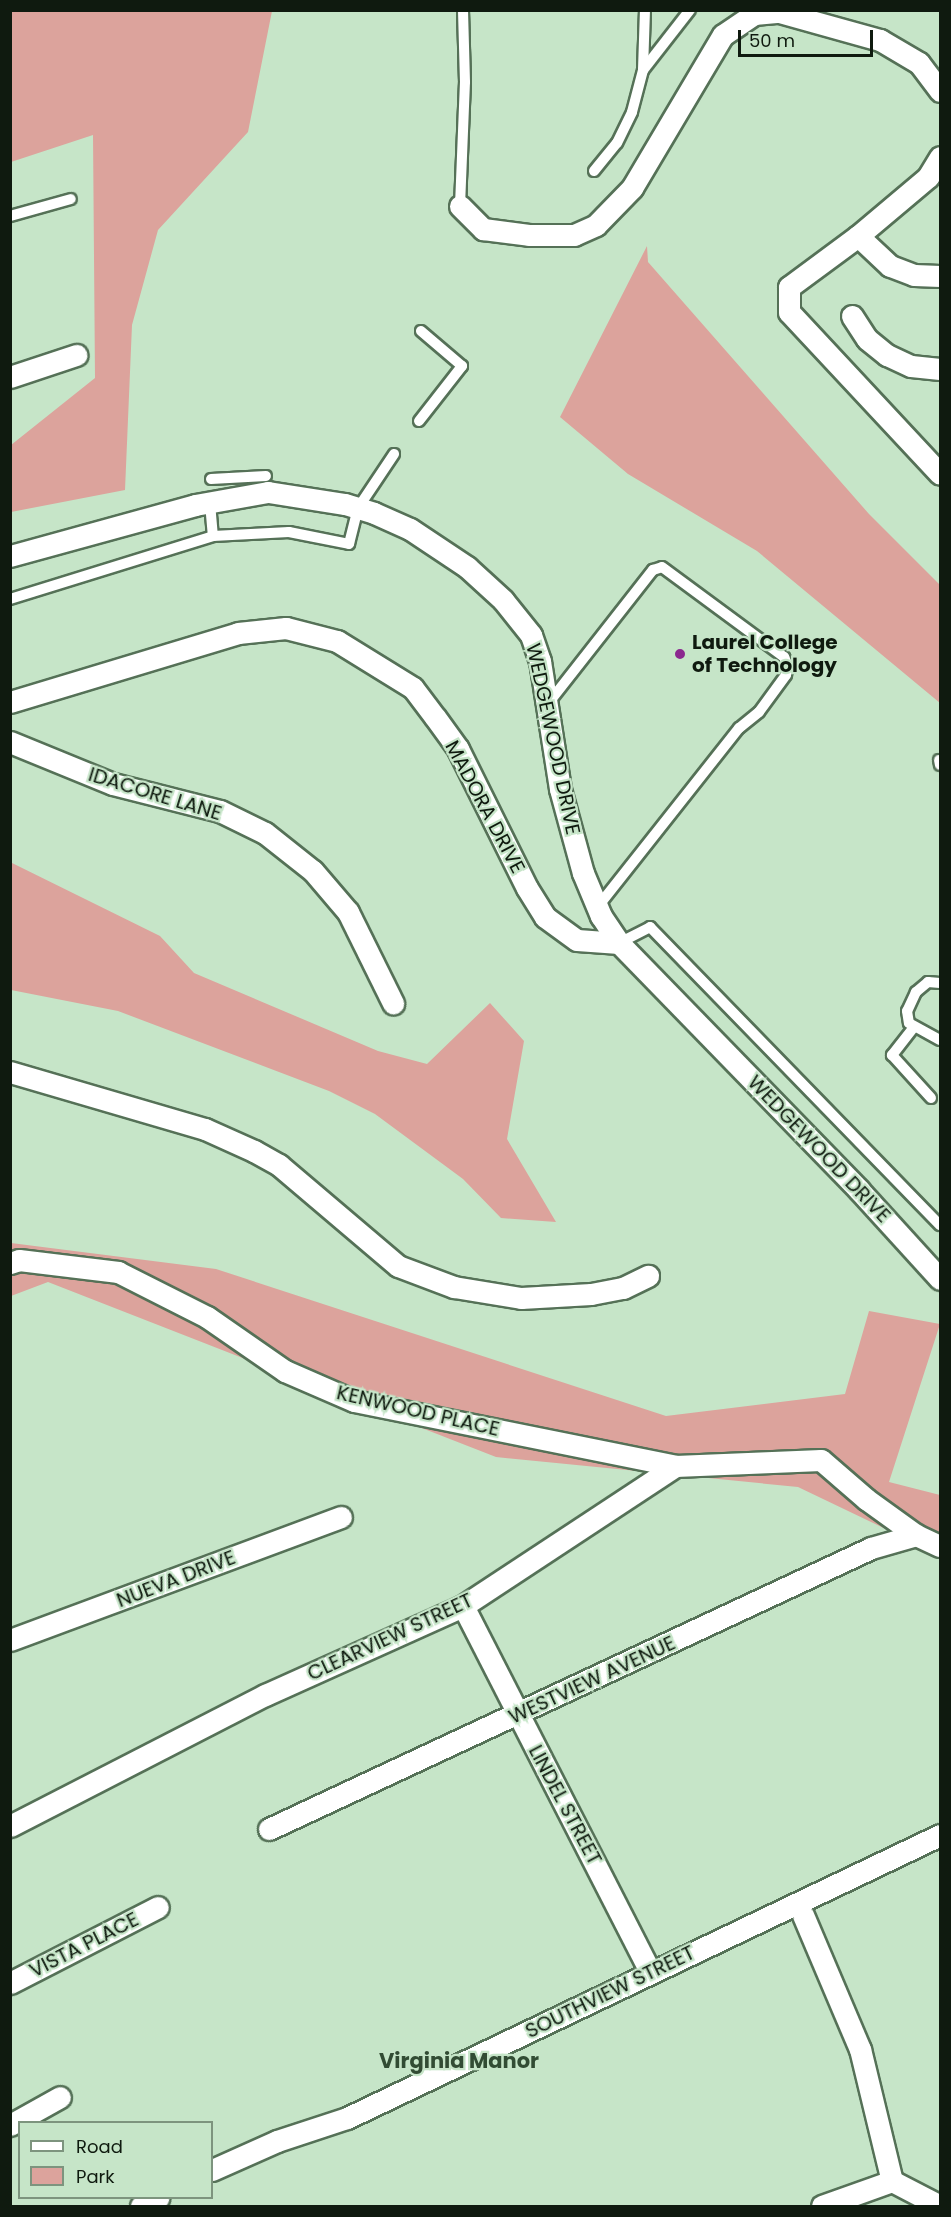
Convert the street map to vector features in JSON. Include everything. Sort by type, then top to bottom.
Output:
[{"type":"street","points":[[460,206],[483,229],[529,235],[574,235],[596,225],[632,188],[723,35],[750,12],[779,12],[880,40],[919,63],[940,91]]},
{"type":"street","points":[[939,475],[789,312],[789,287],[858,236],[916,188],[940,157]]},
{"type":"street","points":[[916,188],[940,184]]},
{"type":"street","points":[[858,236],[890,266],[914,275],[940,276]]},
{"type":"street","points":[[852,316],[867,339],[887,355],[911,366],[940,369]]},
{"type":"street","points":[[10,376],[76,356]]},
{"type":"street","name":"WEDGEWOOD DRIVE","points":[[10,556],[210,503],[250,486],[268,492],[358,508],[410,529],[436,544],[503,600],[531,635],[547,705],[560,789],[583,873],[597,908],[619,943],[859,1190],[940,1279]]},
{"type":"street","name":"MADORA DRIVE","points":[[10,702],[238,633],[286,628],[337,640],[413,688],[435,717],[458,749],[527,888],[545,917],[577,940],[619,943]]},
{"type":"street","name":"IDACORE LANE","points":[[10,742],[113,784],[220,812],[265,833],[313,871],[348,912],[393,1003]]},
{"type":"street","points":[[10,1072],[205,1129],[254,1151],[279,1165],[398,1266],[454,1287],[521,1298],[591,1294],[623,1288],[648,1276]]},
{"type":"street","name":"KENWOOD PLACE","points":[[10,1263],[19,1260],[118,1272],[207,1317],[285,1371],[354,1401],[675,1466],[821,1460],[847,1485],[916,1535],[940,1546]]},
{"type":"street","name":"CLEARVIEW STREET","points":[[10,1826],[265,1695],[463,1606],[675,1466]]},
{"type":"street","name":"NUEVA DRIVE","points":[[10,1640],[341,1517]]},
{"type":"street","name":"WESTVIEW AVENUE","points":[[269,1829],[518,1715],[871,1548],[916,1535]]},
{"type":"street","name":"LINDEL STREET","points":[[463,1606],[650,1972]]},
{"type":"street","name":"SOUTHVIEW STREET","points":[[213,2170],[277,2141],[347,2118],[940,1835]]},
{"type":"street","name":"VISTA PLACE","points":[[10,1983],[158,1907]]},
{"type":"street","points":[[803,1915],[860,2049],[892,2181]]},
{"type":"street","points":[[10,2125],[60,2097]]},
{"type":"street","points":[[822,2206],[892,2181],[940,2206]]},
{"type":"street","points":[[141,2206],[156,2199]]},
{"type":"lane","points":[[460,206],[465,82],[463,10]]},
{"type":"lane","points":[[594,171],[617,142],[627,122],[643,70],[645,10]]},
{"type":"lane","points":[[643,70],[690,10]]},
{"type":"lane","points":[[10,216],[71,199]]},
{"type":"lane","points":[[419,422],[462,366],[421,331]]},
{"type":"lane","points":[[10,599],[213,536],[289,532],[349,544],[358,508],[394,454]]},
{"type":"lane","points":[[211,479],[250,486],[266,476]]},
{"type":"lane","points":[[210,503],[213,536]]},
{"type":"lane","points":[[547,705],[653,570],[662,567],[784,657],[788,666],[786,675],[759,712],[741,726],[597,908]]},
{"type":"lane","points":[[619,943],[650,927],[940,1225]]},
{"type":"lane","points":[[940,983],[928,982],[910,1001],[908,1011],[914,1027],[940,1040]]},
{"type":"lane","points":[[914,1027],[892,1054],[932,1098]]},
{"type":"green space","points":[[11,10],[272,11],[248,132],[158,230],[132,325],[125,490],[11,512],[11,445],[95,378],[93,135],[11,162]]},
{"type":"green space","points":[[647,246],[648,262],[869,514],[940,585],[940,703],[757,551],[628,474],[560,417]]},
{"type":"green space","points":[[10,862],[160,936],[194,973],[378,1051],[427,1064],[490,1003],[524,1041],[507,1139],[556,1222],[501,1218],[463,1179],[375,1114],[329,1091],[118,1011],[11,990]]},
{"type":"green space","points":[[11,1243],[216,1269],[666,1416],[845,1394],[869,1311],[940,1324],[889,1482],[940,1495],[940,1555],[798,1487],[496,1457],[48,1282],[11,1296]]},
{"type":"place","name":"Laurel College of Technology","points":[[680,654]]},
{"type":"district","name":"Virginia Manor","points":[[459,2061]]}]
